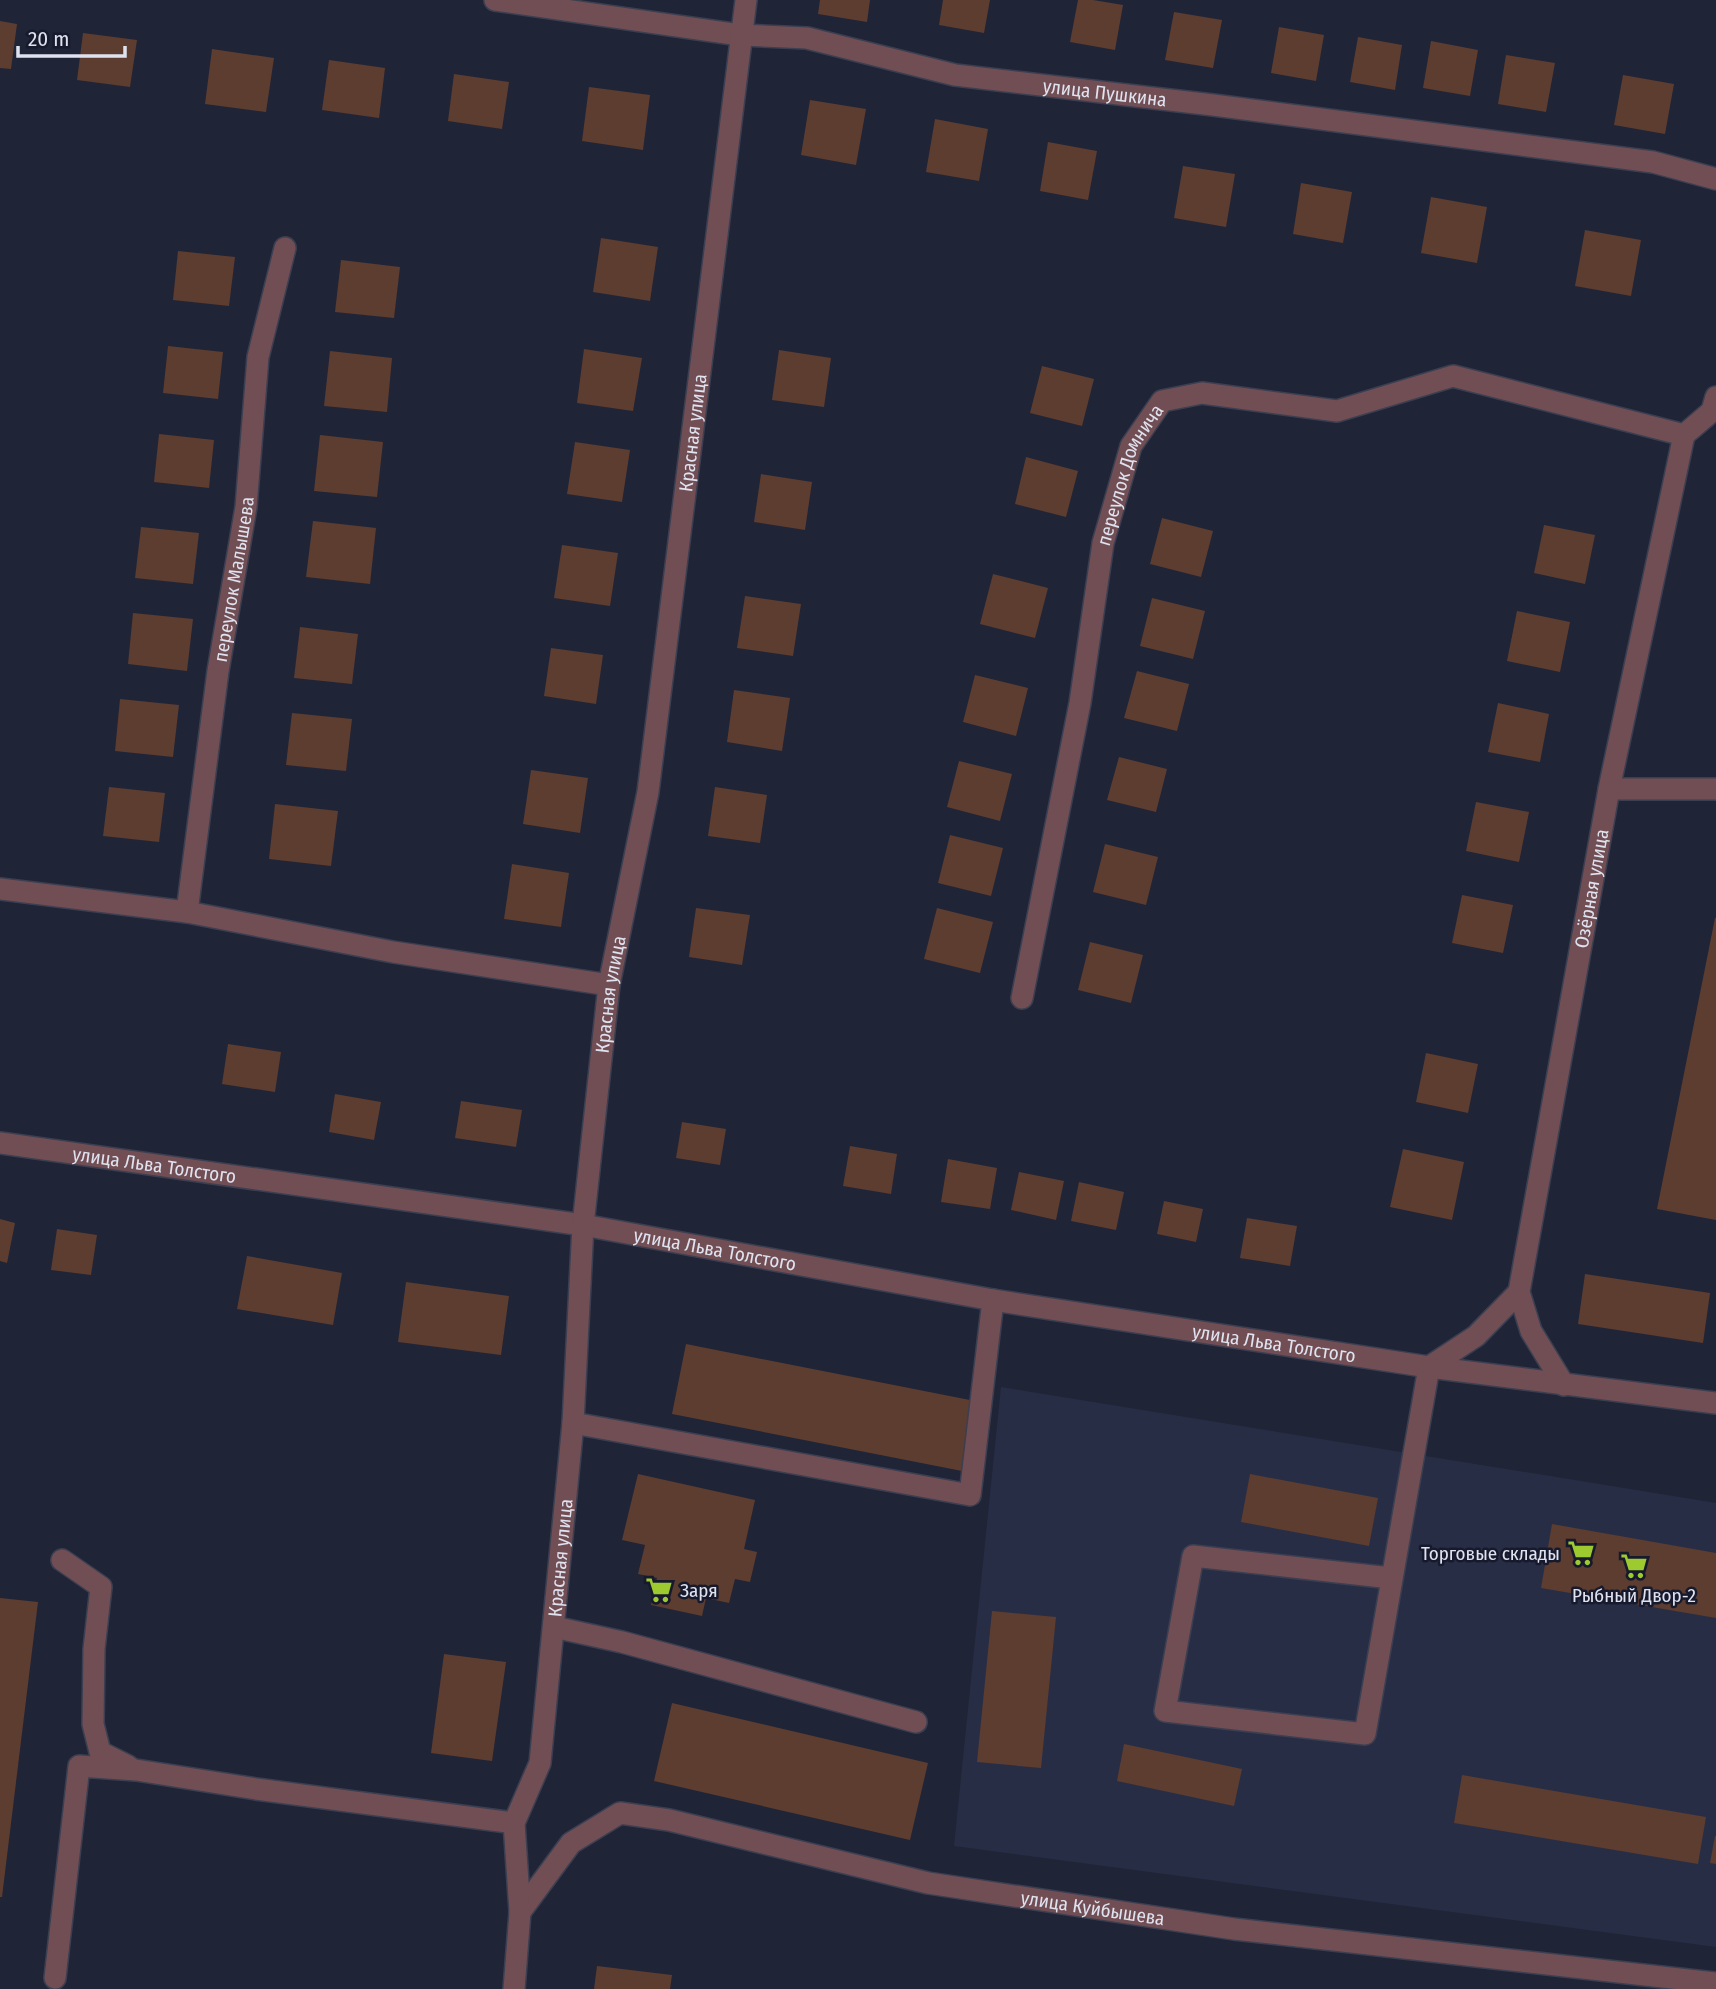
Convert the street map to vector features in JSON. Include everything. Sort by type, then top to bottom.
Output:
[{"type":"street","name":"улица Пушкина","points":[[495,0],[740,36],[807,38],[955,75],[1213,105],[1653,162],[1716,179]]},
{"type":"street","name":"Красная улица","points":[[514,1989],[520,1912],[514,1823],[540,1763],[573,1423],[583,1225],[609,985],[648,792],[746,0]]},
{"type":"street","name":"переулок Малышева","points":[[187,912],[218,671],[246,507],[258,357],[285,248]]},
{"type":"street","name":"переулок Домнича","points":[[1022,998],[1080,703],[1103,543],[1131,446],[1162,401],[1202,393],[1337,411],[1453,376],[1684,435]]},
{"type":"street","points":[[1684,435],[1715,406]]},
{"type":"street","name":"Озёрная улица","points":[[1564,1385],[1531,1331],[1519,1292],[1609,789],[1684,435]]},
{"type":"street","points":[[1609,789],[1716,789]]},
{"type":"street","points":[[0,889],[187,912],[393,952],[609,985]]},
{"type":"street","name":"улица Льва Толстого","points":[[0,1143],[583,1225],[993,1300],[1429,1367],[1716,1404]]},
{"type":"street","points":[[1391,1578],[1193,1556],[1165,1711],[1365,1734],[1429,1367],[1476,1336],[1519,1292]]},
{"type":"street","points":[[573,1423],[970,1495],[993,1300]]},
{"type":"street","points":[[62,1560],[101,1587],[94,1649],[93,1724],[100,1752],[136,1770]]},
{"type":"street","points":[[554,1627],[622,1642],[916,1722]]},
{"type":"street","points":[[55,1978],[79,1766],[136,1770],[256,1789],[514,1823]]},
{"type":"street","name":"улица Куйбышева","points":[[520,1912],[571,1843],[620,1813],[669,1820],[928,1883],[1234,1929],[1716,1983]]},
{"type":"shaded area","points":[[1001,1387],[1716,1503],[1716,1947],[954,1846]]},
{"type":"building","points":[[820,0],[870,0],[867,22],[818,14]]},
{"type":"building","points":[[943,0],[990,0],[984,33],[939,25]]},
{"type":"building","points":[[1078,0],[1123,5],[1115,50],[1070,42]]},
{"type":"building","points":[[1174,12],[1222,20],[1213,68],[1165,60]]},
{"type":"building","points":[[0,21],[17,24],[11,69],[0,68]]},
{"type":"building","points":[[1279,27],[1324,35],[1316,81],[1271,73]]},
{"type":"building","points":[[83,33],[137,40],[130,87],[77,80]]},
{"type":"building","points":[[1358,37],[1402,45],[1395,90],[1350,82]]},
{"type":"building","points":[[1431,41],[1478,50],[1470,96],[1423,88]]},
{"type":"building","points":[[212,49],[274,58],[266,112],[205,104]]},
{"type":"building","points":[[1506,55],[1555,63],[1546,112],[1498,104]]},
{"type":"building","points":[[329,60],[385,68],[379,118],[322,110]]},
{"type":"building","points":[[454,74],[509,82],[502,129],[448,121]]},
{"type":"building","points":[[1623,75],[1674,84],[1665,134],[1614,125]]},
{"type":"building","points":[[589,87],[650,95],[643,150],[582,141]]},
{"type":"building","points":[[810,100],[866,109],[856,165],[801,155]]},
{"type":"building","points":[[935,119],[988,129],[979,181],[926,172]]},
{"type":"building","points":[[1048,142],[1097,151],[1088,200],[1040,191]]},
{"type":"building","points":[[1183,166],[1235,174],[1226,227],[1174,218]]},
{"type":"building","points":[[1301,183],[1352,192],[1343,243],[1293,234]]},
{"type":"building","points":[[1431,197],[1487,207],[1477,263],[1421,253]]},
{"type":"building","points":[[1585,230],[1641,240],[1631,296],[1575,286]]},
{"type":"building","points":[[601,238],[658,247],[650,301],[593,292]]},
{"type":"building","points":[[178,251],[235,257],[229,306],[173,300]]},
{"type":"building","points":[[341,260],[400,267],[394,318],[335,312]]},
{"type":"building","points":[[168,346],[223,352],[218,399],[163,393]]},
{"type":"building","points":[[584,349],[642,358],[633,411],[577,403]]},
{"type":"building","points":[[779,350],[831,358],[824,407],[772,400]]},
{"type":"building","points":[[330,351],[392,358],[387,412],[324,406]]},
{"type":"building","points":[[1042,366],[1094,379],[1082,426],[1030,413]]},
{"type":"building","points":[[159,434],[214,440],[209,488],[154,482]]},
{"type":"building","points":[[320,435],[383,442],[377,497],[314,491]]},
{"type":"building","points":[[575,442],[630,450],[622,502],[567,494]]},
{"type":"building","points":[[1026,457],[1078,471],[1066,517],[1015,504]]},
{"type":"building","points":[[761,474],[812,482],[805,530],[754,522]]},
{"type":"building","points":[[1162,518],[1213,531],[1201,577],[1150,564]]},
{"type":"building","points":[[313,521],[376,528],[370,584],[306,577]]},
{"type":"building","points":[[1544,525],[1595,535],[1585,584],[1534,573]]},
{"type":"building","points":[[141,527],[199,533],[193,584],[135,578]]},
{"type":"building","points":[[562,545],[618,553],[610,606],[554,598]]},
{"type":"building","points":[[993,574],[1048,588],[1035,638],[980,624]]},
{"type":"building","points":[[745,596],[801,604],[793,656],[737,648]]},
{"type":"building","points":[[1152,598],[1205,611],[1193,659],[1140,646]]},
{"type":"building","points":[[1517,611],[1570,622],[1560,672],[1507,661]]},
{"type":"building","points":[[133,613],[193,619],[187,671],[128,664]]},
{"type":"building","points":[[300,627],[358,634],[352,684],[294,678]]},
{"type":"building","points":[[551,648],[603,655],[596,704],[544,696]]},
{"type":"building","points":[[1137,671],[1189,684],[1177,731],[1124,718]]},
{"type":"building","points":[[975,675],[1028,688],[1016,736],[963,722]]},
{"type":"building","points":[[734,690],[790,698],[782,751],[727,742]]},
{"type":"building","points":[[120,699],[179,705],[173,757],[115,751]]},
{"type":"building","points":[[1498,703],[1549,714],[1540,762],[1488,752]]},
{"type":"building","points":[[292,713],[352,719],[346,771],[286,765]]},
{"type":"building","points":[[1119,757],[1167,769],[1156,812],[1107,800]]},
{"type":"building","points":[[959,761],[1012,774],[1000,821],[947,807]]},
{"type":"building","points":[[531,770],[588,778],[580,833],[523,824]]},
{"type":"building","points":[[109,787],[165,793],[159,842],[103,836]]},
{"type":"building","points":[[715,787],[767,795],[760,843],[708,836]]},
{"type":"building","points":[[1476,802],[1529,812],[1519,862],[1466,851]]},
{"type":"building","points":[[275,804],[338,811],[331,866],[269,859]]},
{"type":"building","points":[[950,835],[1003,848],[991,896],[938,883]]},
{"type":"building","points":[[1105,844],[1158,857],[1146,905],[1093,892]]},
{"type":"building","points":[[512,864],[569,873],[561,927],[504,919]]},
{"type":"building","points":[[1462,895],[1513,905],[1503,953],[1452,943]]},
{"type":"building","points":[[696,908],[750,915],[742,965],[689,957]]},
{"type":"building","points":[[937,908],[993,922],[980,973],[924,959]]},
{"type":"building","points":[[1716,918],[1716,1220],[1657,1209]]},
{"type":"building","points":[[1090,942],[1143,955],[1131,1003],[1078,990]]},
{"type":"building","points":[[228,1044],[281,1052],[275,1092],[222,1084]]},
{"type":"building","points":[[1426,1053],[1478,1064],[1468,1113],[1416,1102]]},
{"type":"building","points":[[335,1094],[381,1102],[374,1140],[329,1132]]},
{"type":"building","points":[[461,1101],[522,1110],[516,1147],[455,1138]]},
{"type":"building","points":[[682,1122],[726,1129],[720,1165],[676,1158]]},
{"type":"building","points":[[850,1146],[897,1154],[891,1194],[843,1186]]},
{"type":"building","points":[[1403,1149],[1464,1162],[1452,1220],[1390,1207]]},
{"type":"building","points":[[948,1159],[997,1168],[990,1209],[941,1202]]},
{"type":"building","points":[[1019,1172],[1064,1181],[1056,1220],[1011,1210]]},
{"type":"building","points":[[1079,1182],[1124,1192],[1116,1230],[1071,1221]]},
{"type":"building","points":[[1164,1201],[1203,1209],[1196,1242],[1157,1234]]},
{"type":"building","points":[[1247,1218],[1297,1226],[1290,1266],[1240,1258]]},
{"type":"building","points":[[0,1219],[15,1223],[7,1263],[0,1261]]},
{"type":"building","points":[[57,1229],[97,1235],[91,1275],[51,1270]]},
{"type":"building","points":[[247,1256],[342,1273],[333,1325],[237,1309]]},
{"type":"building","points":[[1585,1274],[1710,1293],[1703,1343],[1578,1324]]},
{"type":"building","points":[[406,1282],[509,1296],[501,1355],[398,1342]]},
{"type":"building","points":[[686,1344],[975,1401],[962,1471],[672,1414]]},
{"type":"building","points":[[638,1474],[755,1500],[744,1549],[757,1552],[750,1582],[735,1579],[729,1603],[706,1598],[702,1616],[651,1605],[657,1578],[638,1574],[645,1545],[622,1540]]},
{"type":"building","points":[[1250,1474],[1378,1498],[1369,1546],[1241,1522]]},
{"type":"building","points":[[1552,1524],[1716,1553],[1716,1618],[1541,1588]]},
{"type":"building","points":[[0,1598],[38,1602],[2,1897],[0,1897]]},
{"type":"building","points":[[992,1611],[1056,1617],[1041,1768],[977,1762]]},
{"type":"building","points":[[444,1654],[506,1662],[492,1761],[431,1753]]},
{"type":"building","points":[[672,1703],[928,1763],[910,1840],[654,1781]]},
{"type":"building","points":[[1124,1744],[1242,1769],[1234,1806],[1117,1781]]},
{"type":"building","points":[[1462,1775],[1706,1817],[1698,1864],[1454,1823]]},
{"type":"building","points":[[1716,1836],[1716,1864],[1710,1863]]},
{"type":"building","points":[[597,1966],[672,1975],[670,1989],[594,1989]]},
{"type":"place","name":"Торговые склады","points":[[1581,1553]]},
{"type":"place","name":"Рыбный Двор-2","points":[[1634,1566]]},
{"type":"place","name":"Заря","points":[[659,1590]]}]
